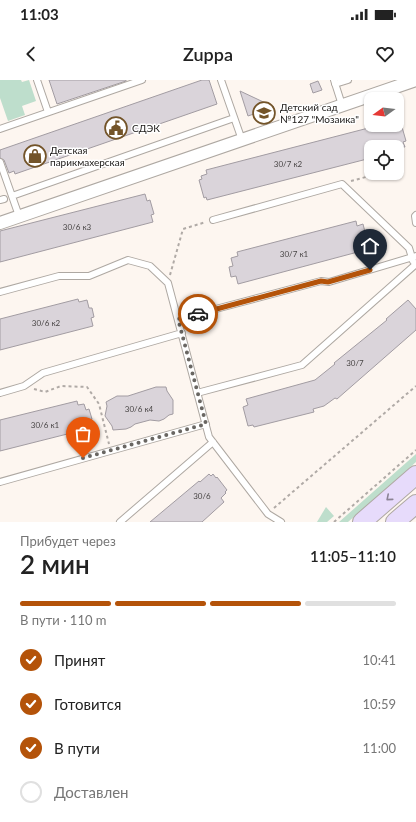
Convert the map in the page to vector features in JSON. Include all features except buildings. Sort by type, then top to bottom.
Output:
[{"type":"main road","points":[[362,522],[416,475]]},
{"type":"main road","points":[[395,522],[416,504]]},
{"type":"street","points":[[0,223],[416,80]]},
{"type":"lane","points":[[37,80],[48,112]]},
{"type":"lane","points":[[0,129],[142,80]]},
{"type":"lane","points":[[221,80],[242,140]]},
{"type":"lane","points":[[342,105],[334,82],[348,80]]},
{"type":"lane","points":[[12,196],[234,118]]},
{"type":"lane","points":[[0,162],[19,216]]},
{"type":"lane","points":[[197,393],[302,364],[415,266],[414,257],[409,248],[342,184],[213,220]]},
{"type":"lane","points":[[416,215],[416,222]]},
{"type":"lane","points":[[178,319],[321,281],[328,282],[414,257]]},
{"type":"lane","points":[[0,292],[59,276],[89,276],[128,260],[150,266],[168,283],[209,437],[268,514],[281,522]]},
{"type":"lane","points":[[0,393],[24,386],[43,373],[182,334]]},
{"type":"lane","points":[[0,482],[206,424]]},
{"type":"lane","points":[[120,522],[213,442]]},
{"type":"path","points":[[342,184],[364,178]]},
{"type":"path","points":[[168,283],[182,229],[213,220]]},
{"type":"path","points":[[24,386],[45,392],[61,386],[87,387],[99,404],[111,451]]},
{"type":"path","points":[[268,514],[416,386]]},
{"type":"path","points":[[334,522],[416,450]]},
{"type":"green space","points":[[0,80],[21,80],[22,82],[29,80],[36,101],[22,106],[25,115],[8,121],[0,98]]},
{"type":"green space","points":[[416,454],[416,462],[348,522],[339,522]]},
{"type":"green space","points":[[326,507],[334,516],[327,522],[317,522]]},
{"type":"way so far","points":[[83,458],[206,424],[178,319],[198,314]]},
{"type":"place","name":"Детский сад №127 \"Мозаика\"","points":[[264,113]]},
{"type":"place","name":"СДЭК","points":[[116,128]]},
{"type":"place","name":"Детская парикмахерская","points":[[35,156]]},
{"type":"route","points":[[198,314],[321,281],[328,282],[370,270]]}]
